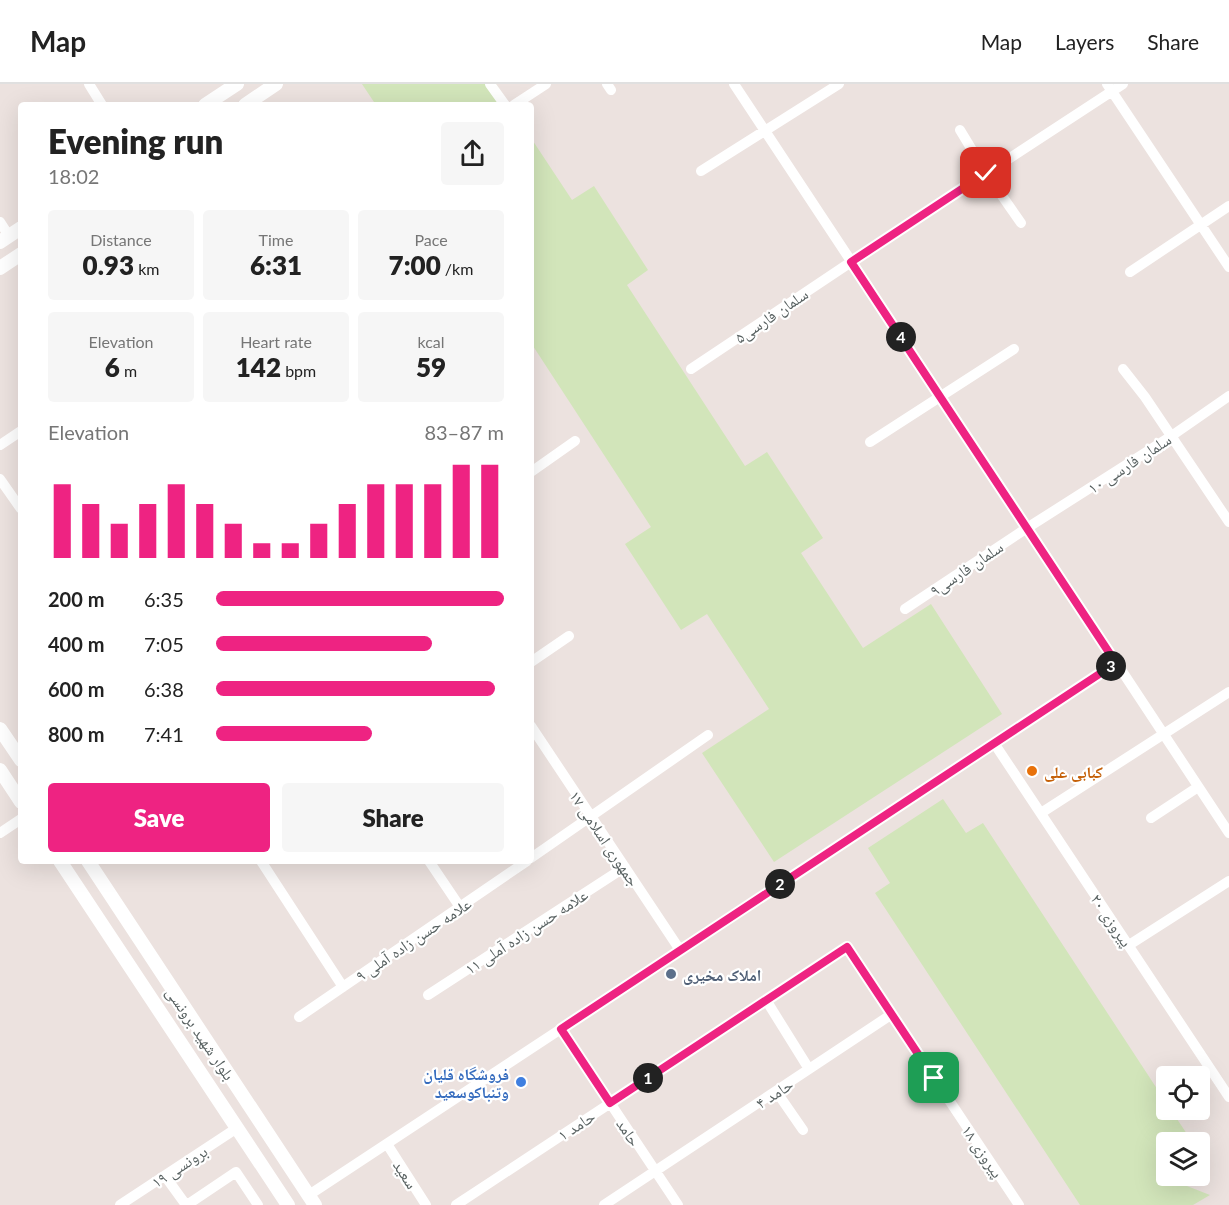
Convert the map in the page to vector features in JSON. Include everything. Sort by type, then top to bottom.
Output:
[{"type":"street","points":[[88,84],[100,102]]},
{"type":"street","points":[[210,102],[237,84]]},
{"type":"street","points":[[249,102],[276,84]]},
{"type":"street","points":[[490,84],[503,102]]},
{"type":"street","points":[[519,102],[546,84]]},
{"type":"street","points":[[734,84],[1229,833]]},
{"type":"street","points":[[700,171],[839,84]]},
{"type":"street","name":"سلمان فارسی۵","points":[[691,369],[986,173],[1109,88],[1123,84]]},
{"type":"street","points":[[1109,88],[1229,267]]},
{"type":"street","points":[[960,130],[986,173],[1022,223]]},
{"type":"street","points":[[1130,272],[1229,206]]},
{"type":"street","points":[[0,222],[4,239],[18,251]]},
{"type":"street","points":[[4,239],[18,230]]},
{"type":"street","points":[[0,268],[18,256]]},
{"type":"street","points":[[870,442],[1014,349]]},
{"type":"street","points":[[1123,369],[1145,397],[1229,522]]},
{"type":"street","name":"سلمان فارسی ۱۰","points":[[1027,528],[1170,437],[1229,396]]},
{"type":"street","points":[[0,445],[18,433]]},
{"type":"street","points":[[534,470],[575,441]]},
{"type":"street","points":[[0,479],[18,505]]},
{"type":"street","name":"سلمان فارسی۹","points":[[905,609],[1027,528]]},
{"type":"street","points":[[534,660],[569,636]]},
{"type":"street","points":[[312,1200],[387,1144],[1116,663]]},
{"type":"street","points":[[1041,813],[1229,692]]},
{"type":"street","points":[[0,729],[18,756]]},
{"type":"street","name":"جمهوری اسلامی ۱۷","points":[[534,731],[680,950]]},
{"type":"street","points":[[534,856],[708,735]]},
{"type":"street","name":"پیروزی ۲۰","points":[[994,743],[1229,1097]]},
{"type":"street","points":[[0,770],[18,797]]},
{"type":"street","points":[[1151,818],[1198,787]]},
{"type":"street","points":[[0,833],[18,821]]},
{"type":"street","name":"بلوار شهید برونسی","points":[[62,864],[288,1205]]},
{"type":"street","name":"بلوار شهید برونسی","points":[[90,864],[312,1200]]},
{"type":"street","points":[[263,864],[343,987]]},
{"type":"street","points":[[431,864],[460,907]]},
{"type":"street","name":"علامه حسن زاده آملی ۹","points":[[299,1017],[523,864]]},
{"type":"street","name":"علامه حسن زاده آملی ۱۱","points":[[428,996],[625,867]]},
{"type":"street","points":[[1130,945],[1229,881]]},
{"type":"street","name":"حامد ۱","points":[[456,1205],[847,947]]},
{"type":"street","name":"پیروزی ۱۸","points":[[847,947],[1019,1205]]},
{"type":"street","points":[[766,1000],[810,1069]]},
{"type":"street","name":"حامد ۴","points":[[604,1205],[892,1014]]},
{"type":"street","name":"حامد","points":[[561,1029],[678,1205]]},
{"type":"street","points":[[776,1091],[803,1130]]},
{"type":"street","name":"برونسی ۱۹","points":[[120,1205],[237,1128]]},
{"type":"street","name":"سعید","points":[[387,1144],[426,1205]]},
{"type":"street","points":[[165,1176],[186,1205],[236,1172],[258,1205]]},
{"type":"green space","points":[[362,84],[496,84],[508,102],[374,102]]},
{"type":"green space","points":[[534,143],[572,200],[594,186],[648,270],[627,285],[745,466],[767,452],[823,538],[801,553],[863,648],[931,604],[1002,714],[774,862],[702,753],[769,709],[707,614],[681,630],[625,544],[651,527],[534,348]]},
{"type":"green space","points":[[943,799],[966,833],[983,823],[1156,1087],[1156,1120],[1178,1120],[1186,1132],[1156,1132],[1156,1186],[1187,1186],[1210,1195],[1193,1205],[1080,1205],[875,893],[890,883],[868,848]]},
{"type":"place","name":"کبابی علی","points":[[1032,771]]},
{"type":"place","name":"املاک مخیری","points":[[671,974]]},
{"type":"place","name":"فروشگاه قلیان وتنباکوسعید","points":[[521,1082]]},
{"type":"route","points":[[934,1078],[847,947],[610,1103],[561,1029],[1116,663],[851,262],[986,173]]}]
